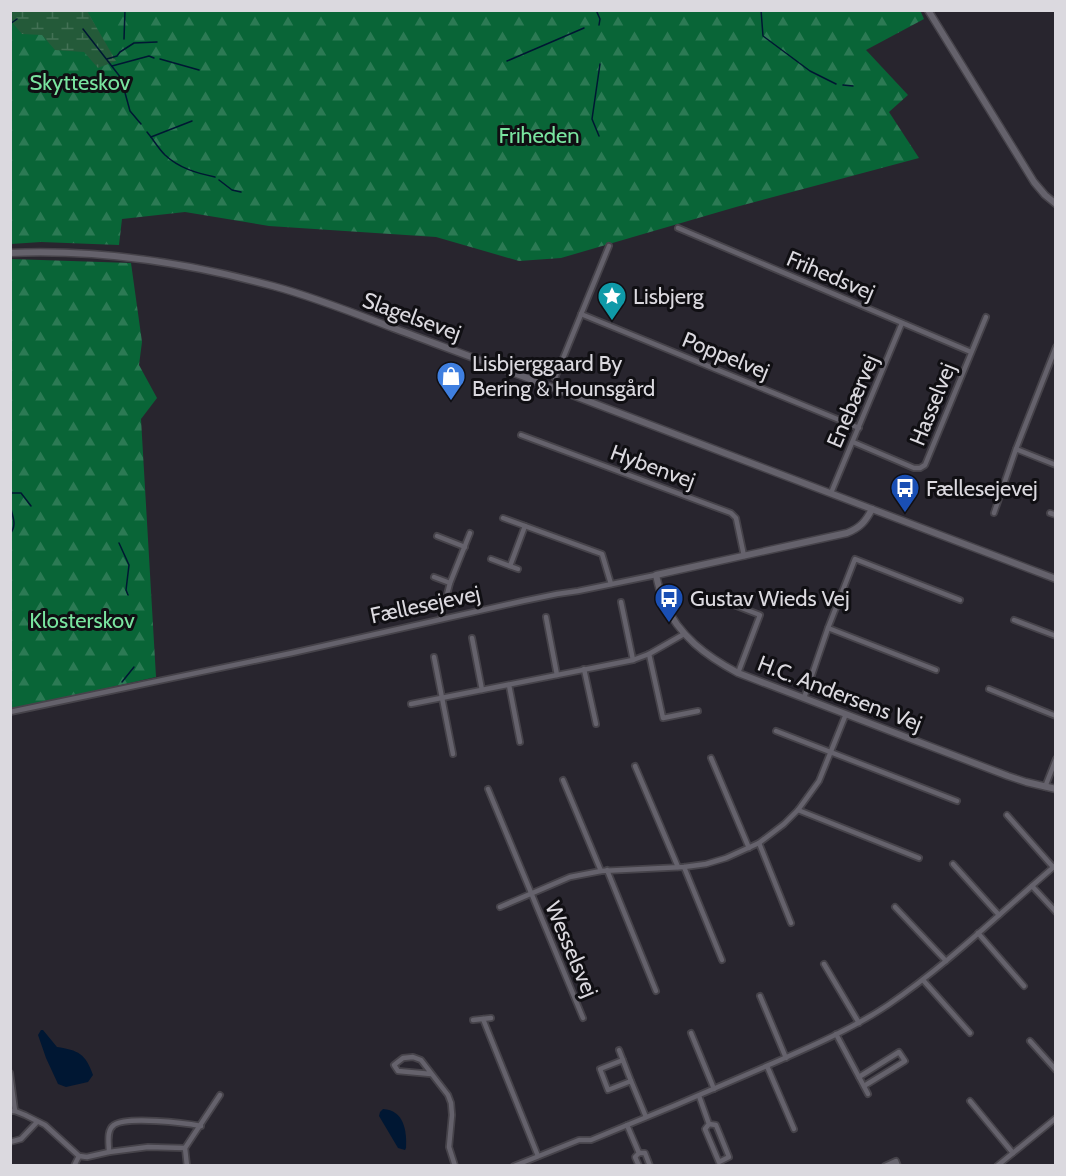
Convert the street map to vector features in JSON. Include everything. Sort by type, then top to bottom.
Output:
[{"type":"street","points":[[928,10],[1034,182],[1056,204]]},
{"type":"street","name":"Frihedsvej","points":[[678,228],[971,352]]},
{"type":"street","points":[[555,378],[609,246]]},
{"type":"street","name":"Slagelsevej","points":[[10,253],[65,253],[162,262],[274,286],[388,326],[1056,579]]},
{"type":"street","name":"Poppelvej","points":[[581,314],[859,428]]},
{"type":"street","name":"Hasselvej","points":[[853,442],[914,468],[925,465],[986,317]]},
{"type":"street","name":"Enebærvej","points":[[831,493],[902,323]]},
{"type":"street","points":[[994,513],[1056,347]]},
{"type":"street","name":"Hybenvej","points":[[521,435],[731,513],[736,518],[744,556]]},
{"type":"street","points":[[1016,449],[1056,465]]},
{"type":"street","name":"Fællesejevej","points":[[10,712],[441,618],[848,533],[867,520],[872,509]]},
{"type":"street","points":[[503,518],[602,554],[610,584]]},
{"type":"street","points":[[510,566],[525,526]]},
{"type":"street","points":[[441,618],[450,583],[471,533]]},
{"type":"street","points":[[437,536],[465,547]]},
{"type":"street","points":[[491,559],[518,569]]},
{"type":"street","points":[[804,698],[855,559],[960,600]]},
{"type":"street","name":"H.C. Andersens Vej","points":[[656,574],[664,602],[672,617],[684,634],[716,662],[738,673],[1008,776],[1056,789]]},
{"type":"street","points":[[434,577],[450,583]]},
{"type":"street","points":[[721,600],[760,615],[738,673]]},
{"type":"street","points":[[621,602],[633,660]]},
{"type":"street","points":[[546,617],[557,675]]},
{"type":"street","points":[[1014,620],[1056,636]]},
{"type":"street","points":[[828,628],[936,670]]},
{"type":"street","points":[[411,704],[633,660],[649,654],[684,634]]},
{"type":"street","points":[[472,638],[482,690]]},
{"type":"street","points":[[649,654],[663,718],[698,711]]},
{"type":"street","points":[[434,657],[453,754]]},
{"type":"street","points":[[584,669],[596,724]]},
{"type":"street","points":[[509,685],[520,742]]},
{"type":"street","points":[[989,689],[1056,716]]},
{"type":"street","name":"Wesselsvej","points":[[500,907],[570,877],[604,870],[706,864],[759,843],[798,810],[819,781],[846,714]]},
{"type":"street","points":[[776,731],[957,801]]},
{"type":"street","points":[[711,758],[749,848]]},
{"type":"street","points":[[1046,787],[1056,759]]},
{"type":"street","points":[[635,766],[722,960]]},
{"type":"street","points":[[563,780],[656,991]]},
{"type":"street","name":"Wesselsvej","points":[[488,789],[582,1018]]},
{"type":"street","points":[[798,810],[919,858]]},
{"type":"street","points":[[514,1166],[579,1140],[591,1140],[699,1096],[836,1035],[887,1006],[946,961],[1054,866],[1007,815]]},
{"type":"street","points":[[759,843],[791,923]]},
{"type":"street","points":[[953,864],[999,915]]},
{"type":"street","points":[[1032,886],[1056,912]]},
{"type":"street","points":[[895,907],[946,961]]},
{"type":"street","points":[[978,933],[1024,986]]},
{"type":"street","points":[[824,964],[859,1023]]},
{"type":"street","points":[[923,980],[970,1033]]},
{"type":"street","points":[[760,996],[786,1058]]},
{"type":"street","points":[[483,1018],[538,1156]]},
{"type":"street","points":[[473,1020],[491,1018]]},
{"type":"street","points":[[691,1033],[714,1089]]},
{"type":"street","points":[[836,1035],[868,1094]]},
{"type":"street","points":[[1030,1041],[1056,1070]]},
{"type":"street","points":[[619,1050],[646,1117]]},
{"type":"street","points":[[859,1077],[899,1052],[905,1061],[864,1086]]},
{"type":"street","points":[[431,1074],[398,1071],[394,1065],[403,1058],[413,1057],[421,1060],[428,1066],[431,1074],[448,1095],[452,1115],[448,1147],[455,1166]]},
{"type":"street","points":[[623,1060],[600,1069],[608,1090],[631,1081]]},
{"type":"street","points":[[767,1066],[794,1129]]},
{"type":"street","points":[[10,1073],[13,1112],[45,1125],[79,1156],[87,1157],[148,1147],[185,1148]]},
{"type":"street","points":[[187,1166],[185,1148],[220,1095]]},
{"type":"street","points":[[699,1096],[709,1124]]},
{"type":"street","points":[[970,1101],[1013,1153]]},
{"type":"street","points":[[997,1166],[1056,1118]]},
{"type":"street","points":[[10,1142],[21,1139],[37,1122]]},
{"type":"street","points":[[109,1152],[111,1129],[120,1122],[181,1122],[201,1126]]},
{"type":"street","points":[[709,1124],[716,1125],[729,1157],[719,1162],[705,1129],[709,1124]]},
{"type":"street","points":[[627,1125],[639,1153]]},
{"type":"street","points":[[639,1166],[635,1157],[639,1153],[645,1153],[650,1166]]},
{"type":"street","points":[[74,1166],[79,1156]]},
{"type":"street","points":[[885,1166],[896,1161],[898,1166]]},
{"type":"green space","name":"Friheden","points":[[920,10],[924,19],[866,50],[908,95],[889,112],[919,158],[736,207],[561,258],[519,261],[436,237],[269,226],[185,212],[122,219],[119,245],[41,242],[11,244],[11,11]]},
{"type":"green space","points":[[10,11],[87,11],[116,61],[98,68],[84,52],[55,50],[42,35],[22,34],[11,21]]},
{"type":"green space","name":"Klosterskov","points":[[11,259],[131,263],[142,342],[139,365],[157,398],[141,419],[156,677],[11,710]]},
{"type":"water","points":[[41,1030],[57,1047],[76,1052],[84,1058],[93,1075],[88,1082],[66,1087],[58,1084],[38,1035]]},
{"type":"water","points":[[383,1109],[396,1113],[403,1122],[406,1135],[405,1150],[398,1148],[379,1116]]},
{"type":"waterway","points":[[124,39],[125,10]]},
{"type":"waterway","points":[[596,10],[600,19],[599,25]]},
{"type":"waterway","points":[[761,10],[763,36],[810,71],[836,84]]},
{"type":"waterway","points":[[10,24],[17,19]]},
{"type":"waterway","points":[[507,61],[584,28]]},
{"type":"waterway","points":[[83,29],[121,78],[130,111],[141,124]]},
{"type":"waterway","points":[[107,59],[117,56],[134,43],[157,42]]},
{"type":"waterway","points":[[112,66],[149,56],[154,58]]},
{"type":"waterway","points":[[160,59],[199,70]]},
{"type":"waterway","points":[[599,136],[592,119],[600,64]]},
{"type":"waterway","points":[[843,85],[853,86]]},
{"type":"waterway","points":[[151,137],[192,121]]},
{"type":"waterway","points":[[147,132],[170,160],[195,172],[215,177]]},
{"type":"waterway","points":[[219,180],[232,190],[241,192]]},
{"type":"waterway","points":[[10,493],[21,493],[31,506]]},
{"type":"waterway","points":[[10,498],[14,525],[10,534]]},
{"type":"waterway","points":[[119,543],[129,565],[126,590],[128,595]]},
{"type":"waterway","points":[[122,682],[134,667]]},
{"type":"place","name":"Lisbjerg","points":[[612,322]]},
{"type":"place","name":"Lisbjerggaard By Bering & Hounsgård","points":[[451,402]]},
{"type":"place","name":"Fællesejevej","points":[[905,514]]},
{"type":"place","name":"Gustav Wieds Vej","points":[[669,624]]},
{"type":"park label","name":"Skytteskov","points":[[80,82]]}]
